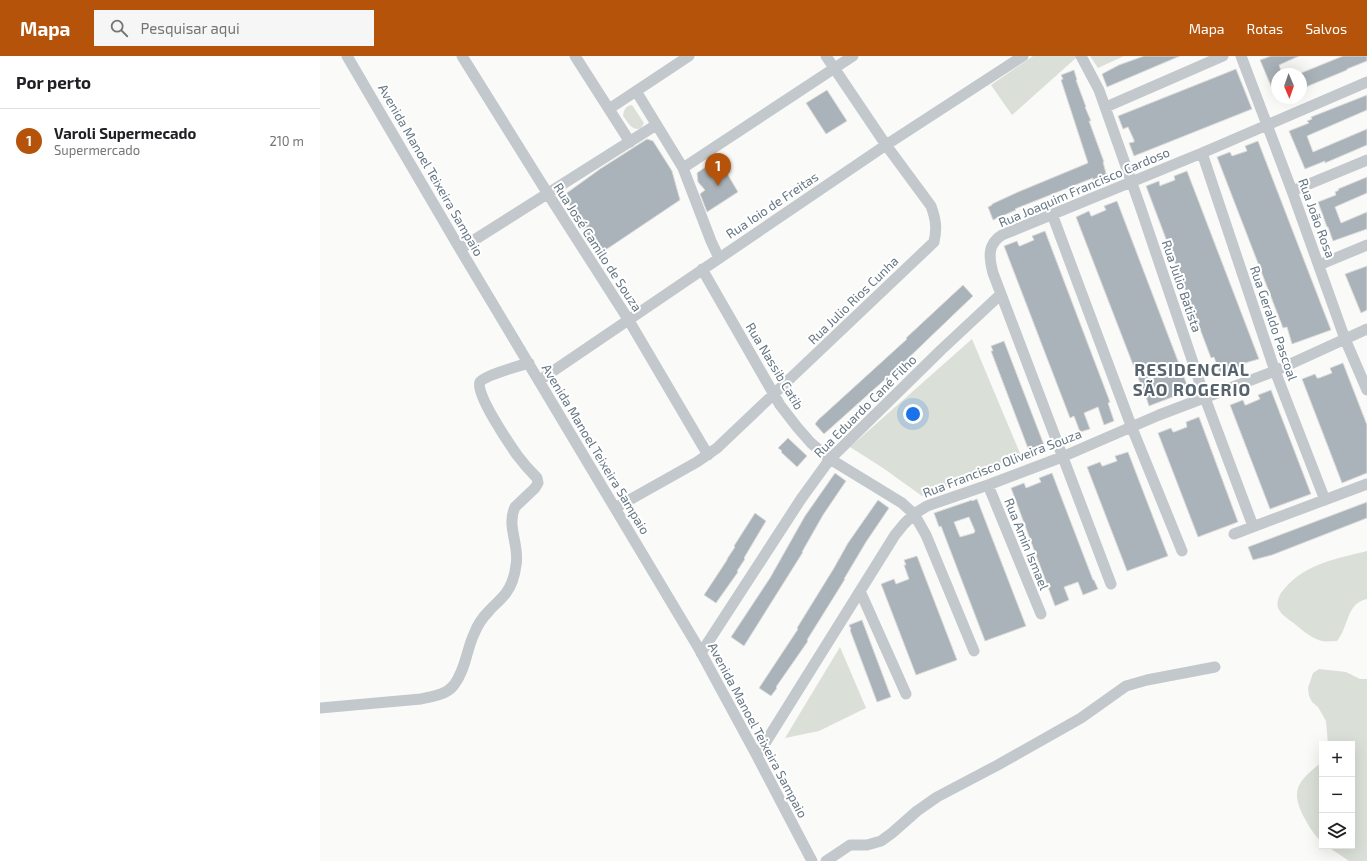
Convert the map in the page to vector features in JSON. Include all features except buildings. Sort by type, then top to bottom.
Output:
[{"type":"street","name":"Avenida Manoel Teixeira Sampaio","points":[[347,56],[460,249],[540,380],[701,653],[812,861]]},
{"type":"street","name":"Rua José Camilo de Souza","points":[[462,56],[628,320],[708,455]]},
{"type":"street","points":[[575,56],[630,142]]},
{"type":"street","points":[[609,109],[689,56]]},
{"type":"street","name":"Rua Julio Rios Cunha","points":[[615,508],[708,455],[730,437],[934,242],[936,229],[934,214],[931,206],[886,144],[826,56]]},
{"type":"street","points":[[683,168],[852,56]]},
{"type":"street","name":"Rua Ioio de Freitas","points":[[540,380],[886,144],[1023,56]]},
{"type":"street","name":"Rua Julio Batista","points":[[1081,56],[1106,107],[1205,398],[1253,526]]},
{"type":"street","points":[[1106,107],[1223,56]]},
{"type":"street","name":"Rua João Rosa","points":[[1241,56],[1292,191],[1345,339],[1367,390]]},
{"type":"street","name":"Rua Joaquim Francisco Cardoso","points":[[1111,584],[1001,294],[991,265],[990,254],[993,243],[1002,235],[1202,153],[1367,82]]},
{"type":"street","points":[[636,91],[683,168],[719,258]]},
{"type":"street","points":[[460,249],[656,125]]},
{"type":"street","name":"Rua Geraldo Pascoal","points":[[1202,153],[1275,371],[1325,500]]},
{"type":"street","points":[[1292,191],[1367,160]]},
{"type":"street","points":[[1052,214],[1132,428],[1182,550]]},
{"type":"street","points":[[1319,266],[1367,245]]},
{"type":"street","name":"Rua Nassib Catib","points":[[702,269],[780,405],[797,427],[811,443],[830,459],[902,504],[914,514],[929,541],[974,651]]},
{"type":"street","name":"Rua Eduardo Cané Filho","points":[[701,653],[800,499],[830,459],[941,350],[1001,294]]},
{"type":"street","name":"Rua Francisco Oliveira Souza","points":[[757,756],[895,535],[914,514],[927,506],[1062,457],[1132,428],[1159,415],[1275,371],[1367,329]]},
{"type":"street","points":[[320,708],[422,699],[436,696],[444,694],[460,677],[475,631],[485,615],[506,593],[511,584],[517,560],[512,523],[513,511],[538,483],[537,478],[517,455],[489,410],[481,394],[479,385],[484,379],[529,363]]},
{"type":"street","points":[[1234,534],[1367,484]]},
{"type":"street","name":"Rua Amin Ismael","points":[[988,485],[1041,614]]},
{"type":"street","points":[[860,591],[906,694]]},
{"type":"street","points":[[826,861],[850,845],[867,845],[881,841],[917,811],[937,797],[1082,718],[1126,686],[1147,680],[1215,667]]},
{"type":"shaded area","points":[[1033,56],[1077,57],[1012,115],[991,85]]},
{"type":"shaded area","points":[[1090,56],[1124,56],[1098,68]]},
{"type":"shaded area","points":[[632,105],[644,123],[641,128],[638,129],[633,128],[623,116],[626,108]]},
{"type":"shaded area","points":[[972,339],[1022,458],[922,496],[883,468],[850,447]]},
{"type":"shaded area","points":[[1367,551],[1367,599],[1360,601],[1351,610],[1337,641],[1324,641],[1315,638],[1302,630],[1279,611],[1278,603],[1282,592],[1303,573],[1312,567],[1323,563]]},
{"type":"shaded area","points":[[840,647],[866,708],[819,731],[785,738]]},
{"type":"shaded area","points":[[1319,669],[1346,672],[1360,679],[1367,679],[1367,861],[1349,861],[1331,849],[1355,849],[1355,741],[1328,741],[1326,721],[1318,707],[1312,702],[1309,696],[1308,688],[1313,673]]},
{"type":"shaded area","points":[[1319,765],[1319,839],[1305,819],[1298,801],[1298,787],[1307,775]]},
{"type":"place","name":"Varoli Supermecado","points":[[718,186]]},
{"type":"district","name":"RESIDENCIAL SÃO ROGERIO","points":[[1192,380]]}]
